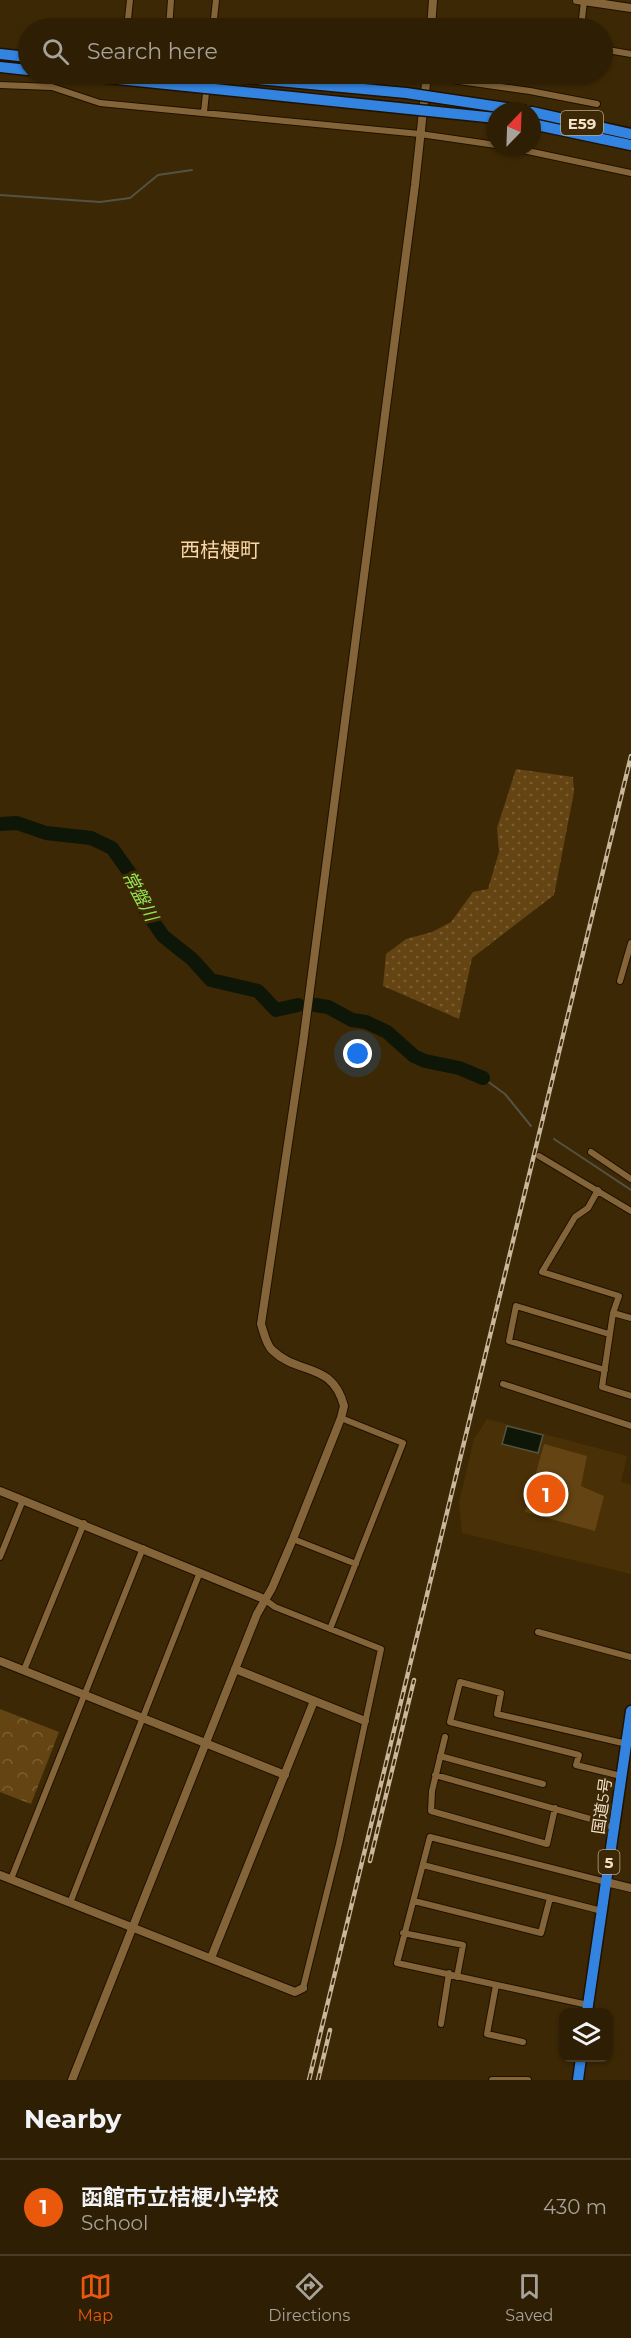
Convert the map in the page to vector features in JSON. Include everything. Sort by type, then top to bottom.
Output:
[{"type":"highway","points":[[0,54],[18,56]]},
{"type":"highway","points":[[0,67],[18,69]]},
{"type":"highway","points":[[166,84],[487,117]]},
{"type":"highway","points":[[309,84],[406,93],[487,105]]},
{"type":"highway","name":"E59","points":[[541,114],[631,134]]},
{"type":"highway","name":"E59","points":[[541,126],[631,145]]},
{"type":"highway","name":"国道5号","points":[[588,2008],[631,1711]]},
{"type":"highway","points":[[580,2080],[581,2062]]},
{"type":"street","points":[[128,18],[130,0]]},
{"type":"street","points":[[170,18],[171,0]]},
{"type":"street","points":[[214,18],[216,0]]},
{"type":"street","points":[[432,18],[433,0]]},
{"type":"street","points":[[581,18],[580,1],[631,8]]},
{"type":"street","points":[[613,51],[631,54]]},
{"type":"street","points":[[204,112],[207,84]]},
{"type":"street","points":[[72,2080],[264,1599],[272,1588],[293,1539],[344,1406],[333,1381],[321,1372],[273,1350],[266,1341],[261,1324],[303,1043],[426,84]]},
{"type":"street","points":[[484,84],[597,104]]},
{"type":"street","points":[[0,85],[52,87],[100,103],[420,134],[487,144]]},
{"type":"street","points":[[541,154],[631,173]]},
{"type":"street","points":[[620,981],[631,943]]},
{"type":"street","points":[[591,1152],[631,1179]]},
{"type":"street","points":[[539,1156],[631,1211]]},
{"type":"street","points":[[598,1190],[588,1208],[575,1217],[542,1272],[619,1296],[609,1334],[602,1387],[631,1396]]},
{"type":"street","points":[[605,1370],[509,1341],[516,1306],[609,1334]]},
{"type":"street","points":[[613,1313],[631,1318]]},
{"type":"street","points":[[503,1384],[631,1426]]},
{"type":"street","points":[[330,1629],[403,1443],[341,1418]]},
{"type":"street","points":[[0,1491],[143,1547],[264,1599],[275,1607],[381,1649],[339,1844],[303,1988],[295,1992],[0,1875]]},
{"type":"street","points":[[0,1557],[23,1500]]},
{"type":"street","points":[[24,1671],[84,1523]]},
{"type":"street","points":[[293,1539],[356,1564]]},
{"type":"street","points":[[11,1879],[143,1547]]},
{"type":"street","points":[[69,1903],[200,1572]]},
{"type":"street","points":[[538,1632],[631,1657]]},
{"type":"street","points":[[0,1661],[285,1775]]},
{"type":"street","points":[[235,1670],[365,1721]]},
{"type":"street","points":[[621,1776],[576,1764],[579,1755],[450,1722],[460,1682],[501,1693],[497,1714],[628,1737]]},
{"type":"street","points":[[211,1958],[314,1701]]},
{"type":"street","points":[[445,1737],[435,1775],[430,1811],[547,1844],[555,1808]]},
{"type":"street","points":[[440,1756],[543,1784]]},
{"type":"street","points":[[435,1775],[555,1808],[614,1828]]},
{"type":"street","points":[[584,2008],[397,1963],[430,1837],[631,1888]]},
{"type":"street","points":[[423,1865],[602,1911]]},
{"type":"street","points":[[414,1901],[541,1933],[550,1898]]},
{"type":"street","points":[[403,1933],[464,1945],[457,1977]]},
{"type":"street","points":[[441,2024],[449,1974]]},
{"type":"street","points":[[496,1985],[487,2034],[523,2042]]},
{"type":"street","points":[[492,2080],[528,2080]]},
{"type":"shaded area","points":[[487,1419],[627,1456],[621,1482],[631,1485],[631,1574],[462,1533],[459,1503],[474,1439]]},
{"type":"shaded area","points":[[507,1426],[543,1435],[538,1453],[502,1444]]},
{"type":"green space","points":[[516,769],[573,777],[574,792],[554,895],[472,958],[459,1019],[383,986],[386,954],[406,939],[432,932],[451,922],[473,892],[488,889],[499,852],[497,828]]},
{"type":"green space","points":[[544,1444],[587,1456],[581,1486],[604,1496],[595,1531],[525,1512]]},
{"type":"green space","points":[[0,1709],[59,1732],[31,1804],[0,1792]]},
{"type":"waterway","points":[[0,195],[100,202],[130,198],[158,175],[192,170]]},
{"type":"waterway","name":"常盤川","points":[[0,824],[17,823],[46,833],[91,838],[112,848],[132,876],[146,911],[163,936],[192,959],[211,980],[258,991],[276,1010],[298,1005]]},
{"type":"waterway","name":"常盤川","points":[[315,1005],[328,1007],[352,1020],[366,1022],[387,1032],[414,1056],[425,1061],[459,1068],[483,1078]]},
{"type":"waterway","name":"常盤川","points":[[483,1078],[505,1094],[531,1126]]},
{"type":"waterway","name":"常盤川","points":[[554,1139],[631,1190]]},
{"type":"railway","points":[[309,2080],[631,756]]},
{"type":"railway","points":[[370,1861],[414,1680]]},
{"type":"railway","points":[[318,2080],[330,2030]]},
{"type":"place","name":"函館市立桔梗小学校","points":[[546,1494]]},
{"type":"district","name":"西桔梗町","points":[[220,550]]}]
